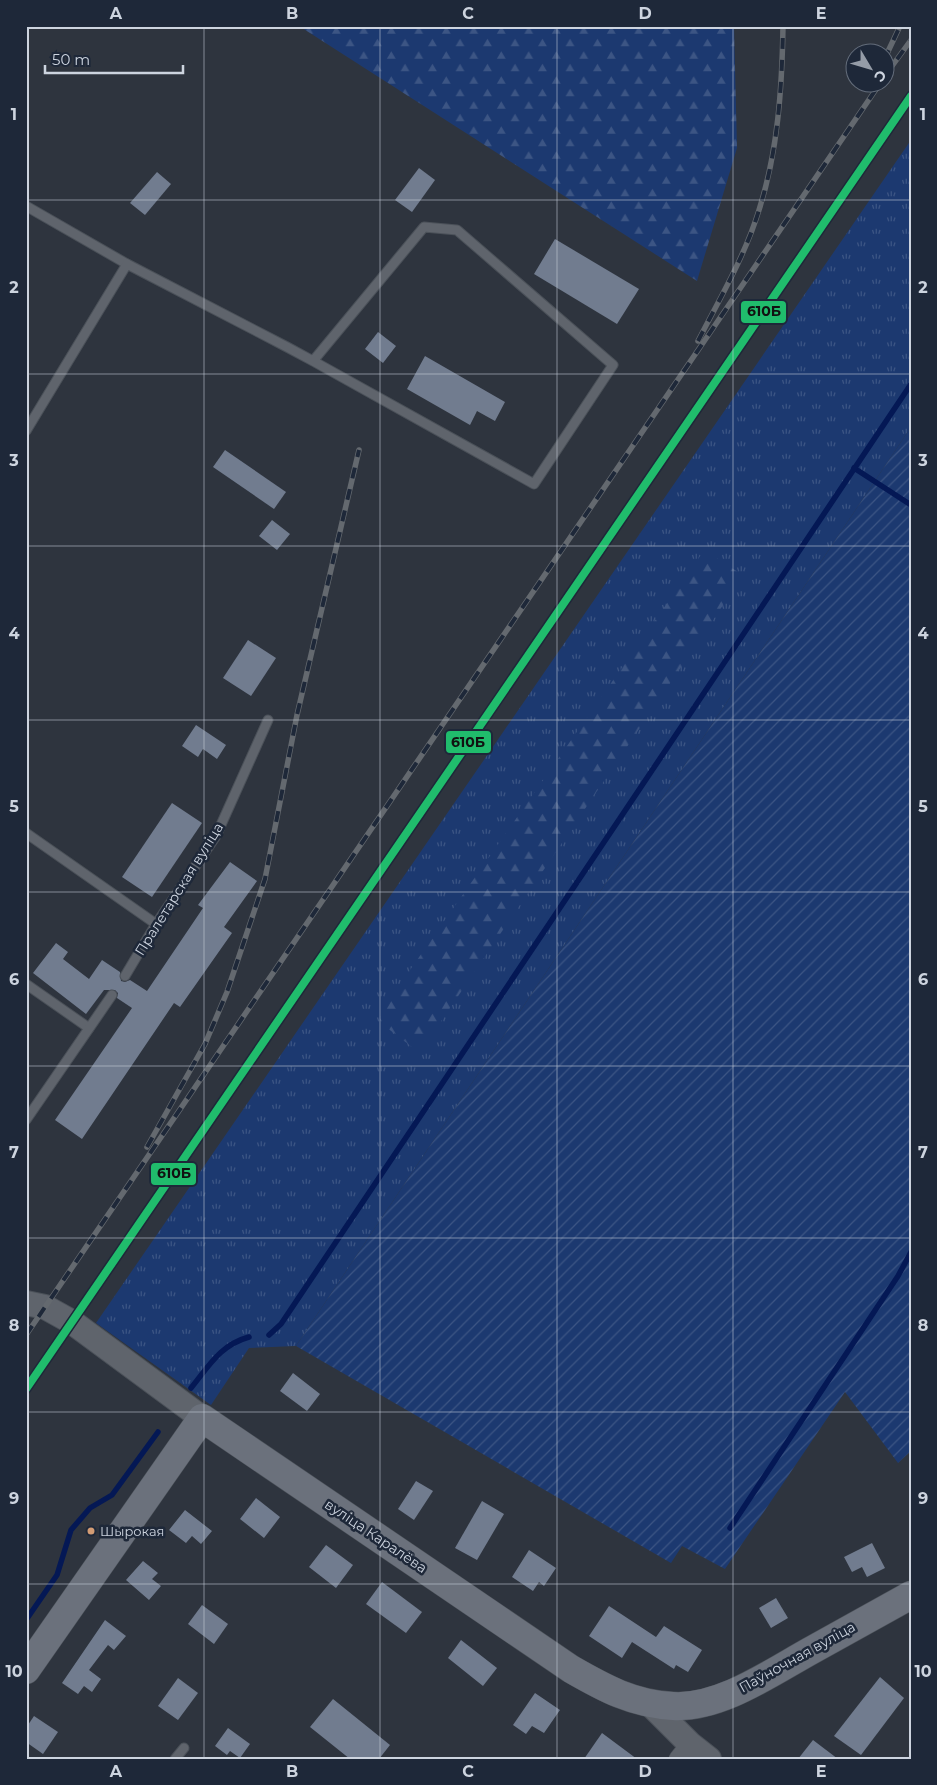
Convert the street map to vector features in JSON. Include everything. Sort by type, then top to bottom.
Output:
[{"type":"main road","name":"вуліца Каралёва","points":[[36,1305],[72,1322],[202,1418],[571,1669],[615,1694],[649,1703]]},
{"type":"main road","points":[[26,1670],[202,1418]]},
{"type":"main road","name":"Паўночная вуліца","points":[[649,1703],[674,1706],[703,1703],[746,1687],[911,1594]]},
{"type":"main road","points":[[649,1703],[684,1751],[709,1759]]},
{"type":"lane","points":[[26,206],[127,264],[313,361],[534,484],[614,365],[457,230],[424,227],[313,361]]},
{"type":"lane","points":[[26,431],[127,264]]},
{"type":"lane","name":"Пралетарская вуліца","points":[[125,976],[156,924],[216,836],[268,720]]},
{"type":"lane","points":[[26,833],[156,924]]},
{"type":"lane","points":[[26,984],[89,1028]]},
{"type":"lane","points":[[26,1120],[112,995]]},
{"type":"lane","points":[[175,1759],[184,1748]]},
{"type":"green space","points":[[299,26],[734,26],[737,148],[697,281]]},
{"type":"green space","points":[[911,140],[911,427],[296,1346],[249,1348],[211,1405],[96,1323]]},
{"type":"green space","points":[[911,427],[911,1451],[898,1463],[845,1392],[725,1569],[682,1546],[671,1563],[296,1346]]},
{"type":"green space","points":[[703,552],[707,552],[738,572],[738,583],[427,1042],[420,1047],[412,1047],[382,1024],[380,1019],[382,1010]]},
{"type":"building","points":[[419,168],[435,180],[412,212],[395,200]]},
{"type":"building","points":[[157,172],[171,184],[145,215],[130,203]]},
{"type":"building","points":[[555,239],[639,289],[617,324],[534,274]]},
{"type":"building","points":[[378,332],[396,346],[383,363],[365,349]]},
{"type":"building","points":[[425,356],[505,402],[495,421],[477,411],[470,425],[407,389]]},
{"type":"building","points":[[225,450],[286,492],[274,509],[213,467]]},
{"type":"building","points":[[272,520],[290,534],[277,550],[259,536]]},
{"type":"building","points":[[248,640],[276,658],[251,696],[223,678]]},
{"type":"building","points":[[196,725],[226,745],[217,759],[203,749],[198,757],[182,746]]},
{"type":"building","points":[[172,803],[202,823],[152,897],[122,877]]},
{"type":"building","points":[[230,862],[257,881],[224,927],[232,933],[180,1007],[174,1003],[82,1139],[55,1120],[132,1008],[117,998],[118,993],[115,990],[104,990],[86,1014],[33,973],[56,943],[68,952],[63,959],[89,979],[102,960],[120,972],[121,981],[130,980],[147,991],[203,908],[198,905]]},
{"type":"building","points":[[293,1373],[320,1394],[307,1411],[280,1391]]},
{"type":"building","points":[[416,1481],[433,1491],[414,1520],[398,1509]]},
{"type":"building","points":[[256,1498],[280,1517],[264,1538],[240,1519]]},
{"type":"building","points":[[482,1501],[504,1514],[477,1560],[455,1548]]},
{"type":"building","points":[[185,1510],[212,1531],[201,1544],[192,1536],[186,1543],[169,1530]]},
{"type":"building","points":[[872,1543],[885,1568],[867,1577],[862,1567],[852,1572],[844,1557]]},
{"type":"building","points":[[326,1545],[353,1565],[336,1588],[309,1567]]},
{"type":"building","points":[[529,1550],[556,1568],[544,1586],[539,1582],[533,1591],[512,1577]]},
{"type":"building","points":[[143,1561],[158,1573],[152,1579],[161,1586],[149,1600],[126,1580]]},
{"type":"building","points":[[382,1582],[422,1612],[406,1633],[366,1604]]},
{"type":"building","points":[[776,1598],[788,1618],[771,1628],[759,1608]]},
{"type":"building","points":[[202,1605],[228,1624],[214,1644],[188,1624]]},
{"type":"building","points":[[609,1606],[656,1637],[664,1626],[702,1650],[688,1672],[676,1665],[674,1669],[632,1642],[622,1658],[589,1636]]},
{"type":"building","points":[[105,1620],[126,1636],[114,1650],[108,1645],[89,1670],[101,1679],[92,1692],[84,1686],[78,1694],[62,1683]]},
{"type":"building","points":[[461,1640],[497,1668],[483,1686],[448,1658]]},
{"type":"building","points":[[880,1677],[904,1698],[861,1755],[834,1736]]},
{"type":"building","points":[[178,1678],[198,1693],[178,1720],[158,1706]]},
{"type":"building","points":[[535,1693],[560,1710],[544,1733],[532,1726],[526,1734],[513,1725]]},
{"type":"building","points":[[333,1699],[390,1745],[379,1759],[350,1759],[310,1727]]},
{"type":"building","points":[[34,1716],[58,1732],[43,1754],[26,1742],[26,1728]]},
{"type":"building","points":[[228,1728],[250,1744],[240,1758],[230,1751],[227,1755],[215,1746]]},
{"type":"building","points":[[602,1733],[637,1759],[584,1759]]},
{"type":"building","points":[[813,1740],[838,1759],[798,1759]]},
{"type":"waterway","points":[[269,1335],[281,1324],[911,384]]},
{"type":"waterway","points":[[854,468],[911,505]]},
{"type":"waterway","points":[[730,1528],[898,1276],[911,1252]]},
{"type":"waterway","points":[[191,1388],[216,1357],[230,1345],[249,1337]]},
{"type":"waterway","points":[[26,1620],[57,1575],[71,1530],[90,1508],[112,1495],[158,1432]]},
{"type":"railway","points":[[698,341],[747,244],[765,188],[771,165],[778,119],[782,73],[783,26]]},
{"type":"railway","points":[[892,42],[900,26]]},
{"type":"railway","points":[[894,63],[911,40]]},
{"type":"railway","points":[[26,1335],[874,92]]},
{"type":"railway","points":[[147,1147],[205,1044],[227,992],[265,879],[297,715],[359,450]]},
{"type":"transit line","name":"610Б","points":[[26,1389],[911,96]]},
{"type":"place","name":"Шырокая","points":[[91,1531]]}]
